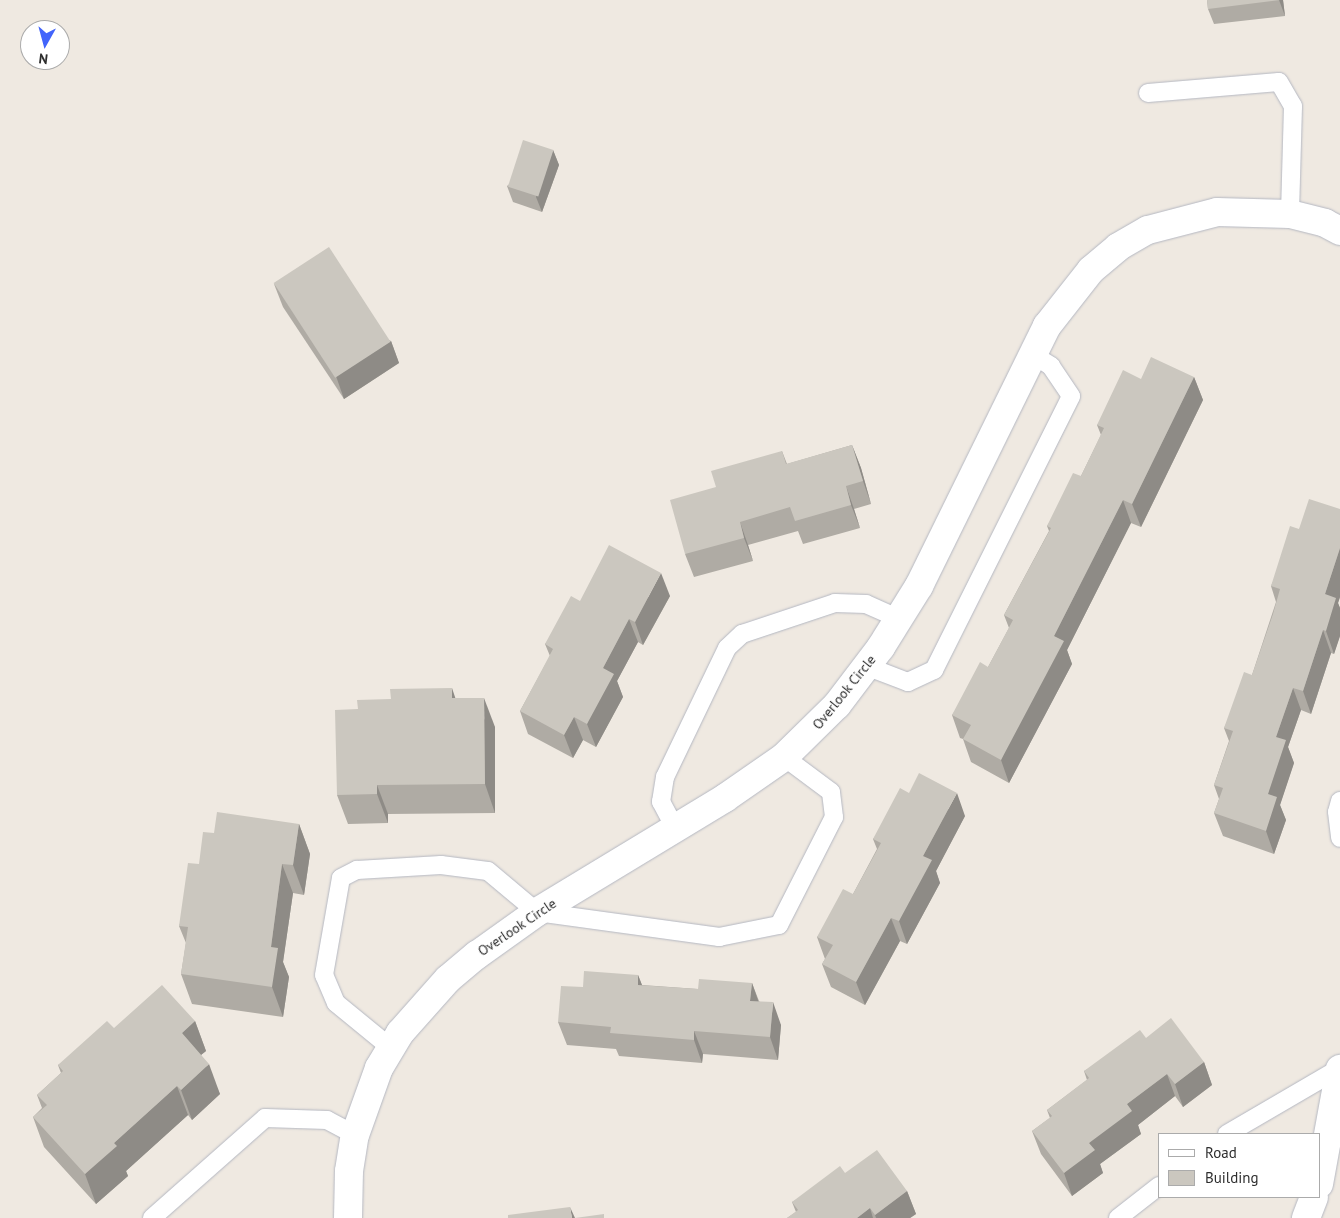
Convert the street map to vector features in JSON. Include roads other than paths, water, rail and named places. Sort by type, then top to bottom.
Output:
[{"type":"street","name":"Overlook Circle","points":[[348,1218],[349,1171],[355,1135],[376,1076],[400,1034],[448,979],[537,912],[675,828],[784,756],[830,712],[866,666],[919,586],[1047,326],[1091,270],[1118,247],[1148,230],[1217,212],[1290,214],[1325,223],[1340,230]]},
{"type":"street","points":[[1320,1180],[1336,1124],[1340,1068]]},
{"type":"street","points":[[1306,1218],[1314,1198]]},
{"type":"lane","points":[[1148,93],[1279,82],[1293,106],[1290,214]]},
{"type":"lane","points":[[866,666],[908,682],[934,670],[1071,396],[1051,366],[1032,354]]},
{"type":"lane","points":[[675,828],[661,802],[665,777],[727,648],[742,634],[835,603],[866,604],[898,619]]},
{"type":"lane","points":[[391,1048],[336,1003],[324,975],[341,878],[357,870],[441,865],[488,871],[537,912],[719,937],[779,925],[834,817],[831,792],[784,756]]},
{"type":"lane","points":[[1340,801],[1337,812],[1340,838]]},
{"type":"lane","points":[[1229,1133],[1340,1068]]},
{"type":"lane","points":[[152,1218],[265,1118],[326,1120],[355,1135]]},
{"type":"lane","points":[[1118,1218],[1158,1187]]}]
